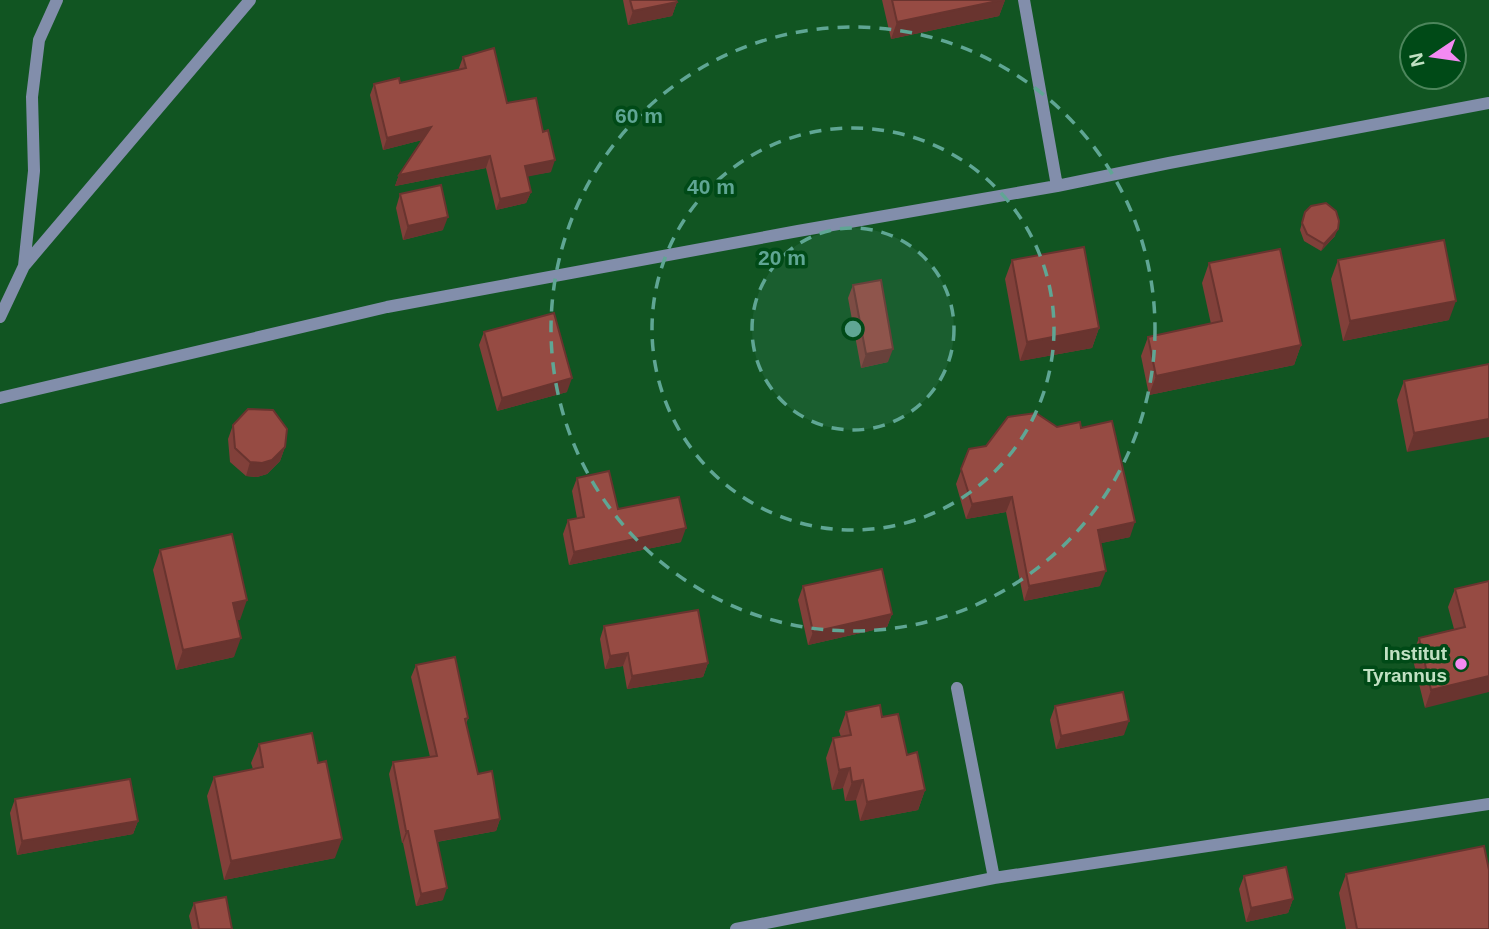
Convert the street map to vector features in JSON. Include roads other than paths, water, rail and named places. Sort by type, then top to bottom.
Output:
[{"type":"street","points":[[24,266],[34,171],[32,97],[39,40],[57,0]]},
{"type":"street","points":[[0,317],[24,266],[250,0]]},
{"type":"street","points":[[1024,0],[1057,186]]},
{"type":"street","points":[[0,398],[387,307],[1057,186],[1489,103]]},
{"type":"street","points":[[957,688],[994,878]]},
{"type":"street","points":[[736,929],[994,878],[1489,804]]},
{"type":"place","name":"Institut Tyrannus","points":[[1461,664]]}]
